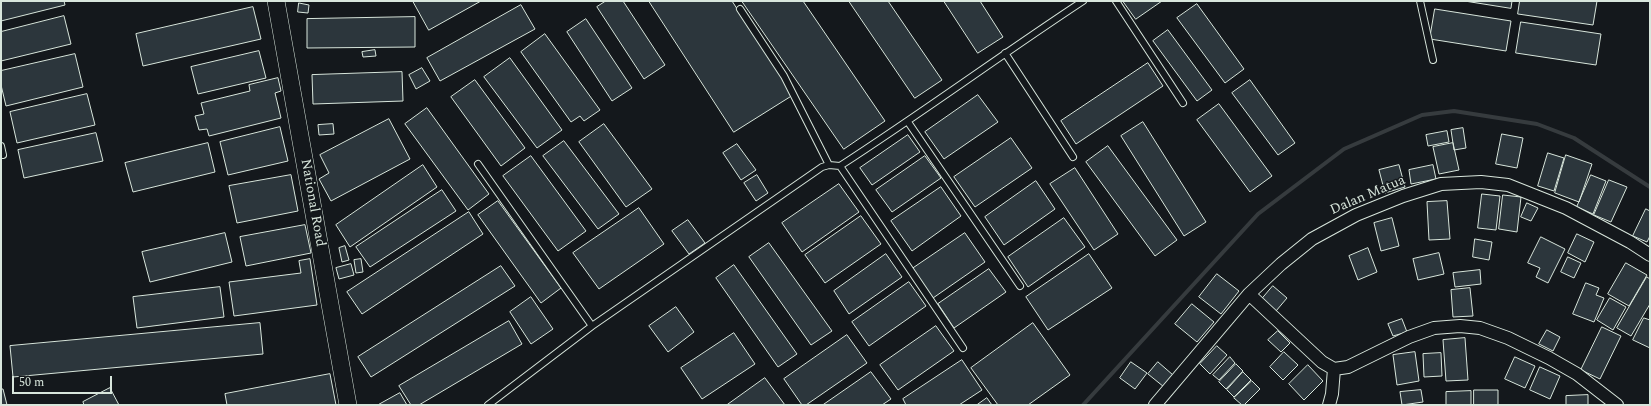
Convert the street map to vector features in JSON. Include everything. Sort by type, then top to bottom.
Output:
[{"type":"main road","name":"National Road","points":[[276,1],[348,405]]},
{"type":"street","name":"Dalan Matua","points":[[1160,403],[1249,294],[1312,238],[1356,215],[1402,196],[1441,184],[1481,182],[1508,185],[1566,208],[1630,242],[1650,255]]},
{"type":"street","points":[[1249,294],[1322,362],[1334,369],[1348,367],[1409,337],[1434,328],[1460,326],[1480,328],[1508,338],[1549,358],[1577,374],[1616,405]]},
{"type":"street","points":[[1329,405],[1332,394],[1334,369]]},
{"type":"lane","points":[[488,405],[592,326],[822,167],[829,165],[840,166],[908,122],[1005,53],[1083,1]]},
{"type":"lane","points":[[1116,1],[1183,103]]},
{"type":"lane","points":[[1420,1],[1433,60]]},
{"type":"lane","points":[[740,9],[784,76],[829,165]]},
{"type":"lane","points":[[1005,53],[1073,157]]},
{"type":"lane","points":[[908,122],[1020,286]]},
{"type":"lane","points":[[1,146],[3,155]]},
{"type":"lane","points":[[478,164],[592,326]]},
{"type":"lane","points":[[840,166],[963,348]]},
{"type":"building","points":[[1,1],[64,1],[65,5],[1,21]]},
{"type":"building","points":[[413,1],[481,1],[429,30]]},
{"type":"building","points":[[606,1],[623,1],[665,65],[644,79],[597,7]]},
{"type":"building","points":[[649,1],[732,1],[793,95],[734,132]]},
{"type":"building","points":[[742,1],[803,1],[885,121],[844,149]]},
{"type":"building","points":[[849,1],[888,1],[942,80],[915,98]]},
{"type":"building","points":[[944,1],[980,1],[1003,37],[978,53]]},
{"type":"building","points":[[1123,1],[1162,1],[1136,19]]},
{"type":"building","points":[[1465,1],[1512,1],[1511,8]]},
{"type":"building","points":[[1520,1],[1597,1],[1593,25],[1518,14]]},
{"type":"building","points":[[299,3],[309,5],[308,13],[298,12]]},
{"type":"building","points":[[1197,4],[1244,69],[1225,83],[1177,18]]},
{"type":"building","points":[[521,5],[535,29],[440,81],[427,58]]},
{"type":"building","points":[[253,7],[261,39],[143,66],[136,34]]},
{"type":"building","points":[[1435,9],[1511,21],[1506,51],[1430,39]]},
{"type":"building","points":[[64,16],[71,44],[1,61],[1,32]]},
{"type":"building","points":[[415,17],[415,47],[307,48],[307,19]]},
{"type":"building","points":[[586,19],[632,88],[612,101],[567,32]]},
{"type":"building","points":[[1521,22],[1601,34],[1596,65],[1516,53]]},
{"type":"building","points":[[1168,30],[1212,90],[1197,101],[1153,41]]},
{"type":"building","points":[[545,34],[600,110],[584,121],[580,116],[571,122],[521,52]]},
{"type":"building","points":[[375,50],[376,56],[363,57],[362,52]]},
{"type":"building","points":[[259,51],[266,78],[198,94],[191,67]]},
{"type":"building","points":[[75,54],[83,87],[6,106],[1,85],[1,71]]},
{"type":"building","points":[[510,58],[562,130],[537,148],[484,77]]},
{"type":"building","points":[[1148,63],[1163,86],[1076,144],[1061,121]]},
{"type":"building","points":[[422,68],[430,81],[416,89],[409,75]]},
{"type":"building","points":[[402,72],[403,101],[313,104],[312,75]]},
{"type":"building","points":[[278,78],[281,91],[275,93],[281,118],[209,136],[207,129],[199,130],[195,116],[204,114],[201,103],[250,91],[249,85]]},
{"type":"building","points":[[475,80],[525,148],[501,166],[451,97]]},
{"type":"building","points":[[1250,80],[1295,143],[1278,155],[1232,93]]},
{"type":"building","points":[[87,94],[95,125],[17,143],[10,112]]},
{"type":"building","points":[[978,95],[998,122],[944,159],[925,132]]},
{"type":"building","points":[[1219,104],[1272,176],[1250,192],[1197,120]]},
{"type":"building","points":[[427,108],[489,194],[468,210],[405,124]]},
{"type":"building","points":[[389,119],[410,159],[331,201],[319,179],[329,173],[320,155]]},
{"type":"building","points":[[1143,122],[1206,222],[1184,236],[1121,136]]},
{"type":"building","points":[[333,124],[334,134],[319,135],[318,125]]},
{"type":"building","points":[[604,124],[652,189],[626,207],[579,142]]},
{"type":"building","points":[[280,127],[288,161],[228,175],[220,142]]},
{"type":"building","points":[[1463,128],[1466,148],[1454,150],[1451,130]]},
{"type":"building","points":[[1447,131],[1449,142],[1428,146],[1426,135]]},
{"type":"building","points":[[96,133],[103,161],[24,178],[18,150]]},
{"type":"building","points":[[1502,134],[1523,138],[1517,168],[1496,164]]},
{"type":"building","points":[[908,135],[920,152],[872,185],[860,168]]},
{"type":"building","points":[[1011,138],[1032,168],[975,207],[954,177]]},
{"type":"building","points":[[564,141],[619,214],[598,229],[543,156]]},
{"type":"building","points":[[208,143],[215,172],[133,192],[125,163]]},
{"type":"building","points":[[1453,143],[1459,170],[1439,174],[1433,147]]},
{"type":"building","points":[[737,144],[756,170],[741,180],[723,153]]},
{"type":"building","points":[[1108,146],[1177,240],[1155,256],[1086,162]]},
{"type":"building","points":[[1548,153],[1564,158],[1554,191],[1538,186]]},
{"type":"building","points":[[1566,155],[1592,164],[1579,202],[1555,193]]},
{"type":"building","points":[[531,156],[586,231],[558,251],[503,176]]},
{"type":"building","points":[[925,156],[941,178],[892,212],[876,190]]},
{"type":"building","points":[[423,165],[437,187],[350,247],[336,225]]},
{"type":"building","points":[[1399,165],[1405,187],[1385,193],[1379,170]]},
{"type":"building","points":[[1433,165],[1436,179],[1411,184],[1409,170]]},
{"type":"building","points":[[1075,168],[1118,234],[1094,250],[1050,184]]},
{"type":"building","points":[[291,175],[298,211],[237,223],[229,186]]},
{"type":"building","points":[[757,175],[768,193],[756,201],[744,183]]},
{"type":"building","points":[[1591,175],[1606,181],[1593,214],[1577,207]]},
{"type":"building","points":[[1609,180],[1627,187],[1611,222],[1594,215]]},
{"type":"building","points":[[1036,181],[1055,209],[1004,245],[985,217]]},
{"type":"building","points":[[839,184],[859,212],[802,252],[782,223]]},
{"type":"building","points":[[941,187],[961,216],[912,251],[891,221]]},
{"type":"building","points":[[442,190],[456,211],[370,267],[356,247]]},
{"type":"building","points":[[1482,194],[1500,196],[1496,230],[1478,228]]},
{"type":"building","points":[[1503,195],[1521,197],[1517,232],[1499,229]]},
{"type":"building","points":[[498,201],[561,288],[541,303],[478,215]]},
{"type":"building","points":[[1447,201],[1450,239],[1429,240],[1427,202]]},
{"type":"building","points":[[1527,203],[1538,208],[1531,221],[1521,217]]},
{"type":"building","points":[[639,208],[664,244],[599,289],[573,253]]},
{"type":"building","points":[[1646,209],[1650,211],[1650,236],[1647,242],[1633,236]]},
{"type":"building","points":[[469,212],[483,234],[362,314],[347,292]]},
{"type":"building","points":[[861,216],[881,244],[825,283],[805,255]]},
{"type":"building","points":[[1064,218],[1085,247],[1028,287],[1008,257]]},
{"type":"building","points":[[1392,218],[1399,246],[1381,251],[1374,223]]},
{"type":"building","points":[[688,220],[705,243],[689,254],[672,231]]},
{"type":"building","points":[[305,225],[311,253],[246,266],[240,237]]},
{"type":"building","points":[[225,233],[232,262],[150,282],[142,252]]},
{"type":"building","points":[[965,233],[985,262],[933,298],[912,269]]},
{"type":"building","points":[[1577,234],[1594,242],[1585,262],[1568,253]]},
{"type":"building","points":[[1541,237],[1565,249],[1548,283],[1536,277],[1540,268],[1528,263]]},
{"type":"building","points":[[1475,239],[1492,242],[1489,260],[1473,257]]},
{"type":"building","points":[[769,243],[832,331],[811,345],[749,257]]},
{"type":"building","points":[[345,246],[349,260],[342,262],[339,248]]},
{"type":"building","points":[[1368,248],[1377,272],[1358,280],[1349,256]]},
{"type":"building","points":[[1439,253],[1444,274],[1418,280],[1413,259]]},
{"type":"building","points":[[886,254],[902,277],[849,314],[834,291]]},
{"type":"building","points":[[1089,254],[1112,288],[1048,330],[1026,297]]},
{"type":"building","points":[[1568,257],[1581,263],[1574,278],[1561,272]]},
{"type":"building","points":[[310,259],[317,305],[234,316],[229,282],[301,273],[299,261]]},
{"type":"building","points":[[361,259],[363,272],[356,273],[354,260]]},
{"type":"building","points":[[1626,263],[1647,275],[1629,306],[1608,294]]},
{"type":"building","points":[[351,264],[354,275],[339,279],[336,268]]},
{"type":"building","points":[[734,265],[797,354],[778,367],[716,278]]},
{"type":"building","points":[[501,266],[515,286],[371,377],[358,357]]},
{"type":"building","points":[[989,269],[1006,292],[954,328],[938,304]]},
{"type":"building","points":[[1480,270],[1481,284],[1455,287],[1453,273]]},
{"type":"building","points":[[1217,274],[1239,291],[1221,314],[1199,297]]},
{"type":"building","points":[[1647,277],[1650,279],[1650,304],[1631,336],[1617,328]]},
{"type":"building","points":[[909,282],[926,306],[869,346],[852,322]]},
{"type":"building","points":[[1586,283],[1599,288],[1596,295],[1604,298],[1594,322],[1573,314]]},
{"type":"building","points":[[1273,286],[1287,298],[1276,311],[1262,299]]},
{"type":"building","points":[[220,287],[224,317],[137,328],[133,297]]},
{"type":"building","points":[[1470,288],[1473,316],[1453,317],[1451,290]]},
{"type":"building","points":[[531,297],[553,329],[531,344],[510,312]]},
{"type":"building","points":[[1610,298],[1626,307],[1613,330],[1597,320]]},
{"type":"building","points":[[1192,304],[1214,322],[1197,342],[1175,324]]},
{"type":"building","points":[[676,307],[694,332],[668,352],[649,326]]},
{"type":"building","points":[[1644,318],[1650,320],[1650,348],[1633,340]]},
{"type":"building","points":[[1402,319],[1407,332],[1393,336],[1388,324]]},
{"type":"building","points":[[509,321],[522,344],[419,405],[411,405],[399,386]]},
{"type":"building","points":[[260,323],[263,354],[13,377],[10,346]]},
{"type":"building","points":[[1033,323],[1070,375],[1028,405],[998,405],[971,368]]},
{"type":"building","points":[[936,326],[954,351],[898,390],[880,365]]},
{"type":"building","points":[[1602,327],[1621,336],[1600,379],[1581,370]]},
{"type":"building","points":[[1547,330],[1560,337],[1553,351],[1539,344]]},
{"type":"building","points":[[1278,331],[1290,343],[1281,352],[1268,340]]},
{"type":"building","points":[[734,333],[755,364],[702,399],[681,368]]},
{"type":"building","points":[[847,335],[867,363],[806,405],[802,405],[784,379]]},
{"type":"building","points":[[1465,338],[1468,380],[1446,381],[1443,340]]},
{"type":"building","points":[[1217,346],[1227,355],[1210,374],[1200,364]]},
{"type":"building","points":[[1284,352],[1298,365],[1283,380],[1270,367]]},
{"type":"building","points":[[1415,352],[1419,381],[1397,385],[1393,355]]},
{"type":"building","points":[[1441,353],[1442,376],[1424,377],[1423,354]]},
{"type":"building","points":[[1230,357],[1235,363],[1219,380],[1213,375]]},
{"type":"building","points":[[1515,357],[1535,366],[1525,388],[1505,379]]},
{"type":"building","points":[[962,360],[982,390],[959,405],[906,405],[903,399]]},
{"type":"building","points":[[1131,362],[1147,373],[1135,389],[1120,378]]},
{"type":"building","points":[[1158,362],[1173,375],[1164,387],[1148,374]]},
{"type":"building","points":[[1236,364],[1243,371],[1226,389],[1219,382]]},
{"type":"building","points":[[1308,365],[1323,381],[1304,400],[1289,384]]},
{"type":"building","points":[[1540,367],[1560,376],[1550,399],[1530,390]]},
{"type":"building","points":[[871,372],[891,399],[882,405],[823,405]]},
{"type":"building","points":[[1243,372],[1251,380],[1234,397],[1227,390]]},
{"type":"building","points":[[330,374],[336,405],[227,405],[225,394]]},
{"type":"building","points":[[765,378],[785,405],[727,405]]},
{"type":"building","points":[[1252,381],[1260,389],[1244,405],[1242,405],[1234,398]]},
{"type":"building","points":[[110,388],[119,405],[84,405],[83,402]]},
{"type":"building","points":[[1,389],[3,389],[7,405],[1,405]]},
{"type":"building","points":[[1421,390],[1423,402],[1402,405],[1400,392]]},
{"type":"building","points":[[1474,390],[1498,390],[1498,405],[1474,405]]},
{"type":"building","points":[[1471,391],[1471,405],[1446,405],[1446,392]]},
{"type":"building","points":[[400,393],[407,405],[378,405]]},
{"type":"building","points":[[1588,395],[1588,405],[1566,405],[1566,396]]},
{"type":"building","points":[[987,398],[992,405],[977,405]]},
{"type":"waterway","points":[[1083,405],[1258,214],[1344,149],[1422,115],[1454,111],[1537,124],[1574,138],[1650,187]]}]
